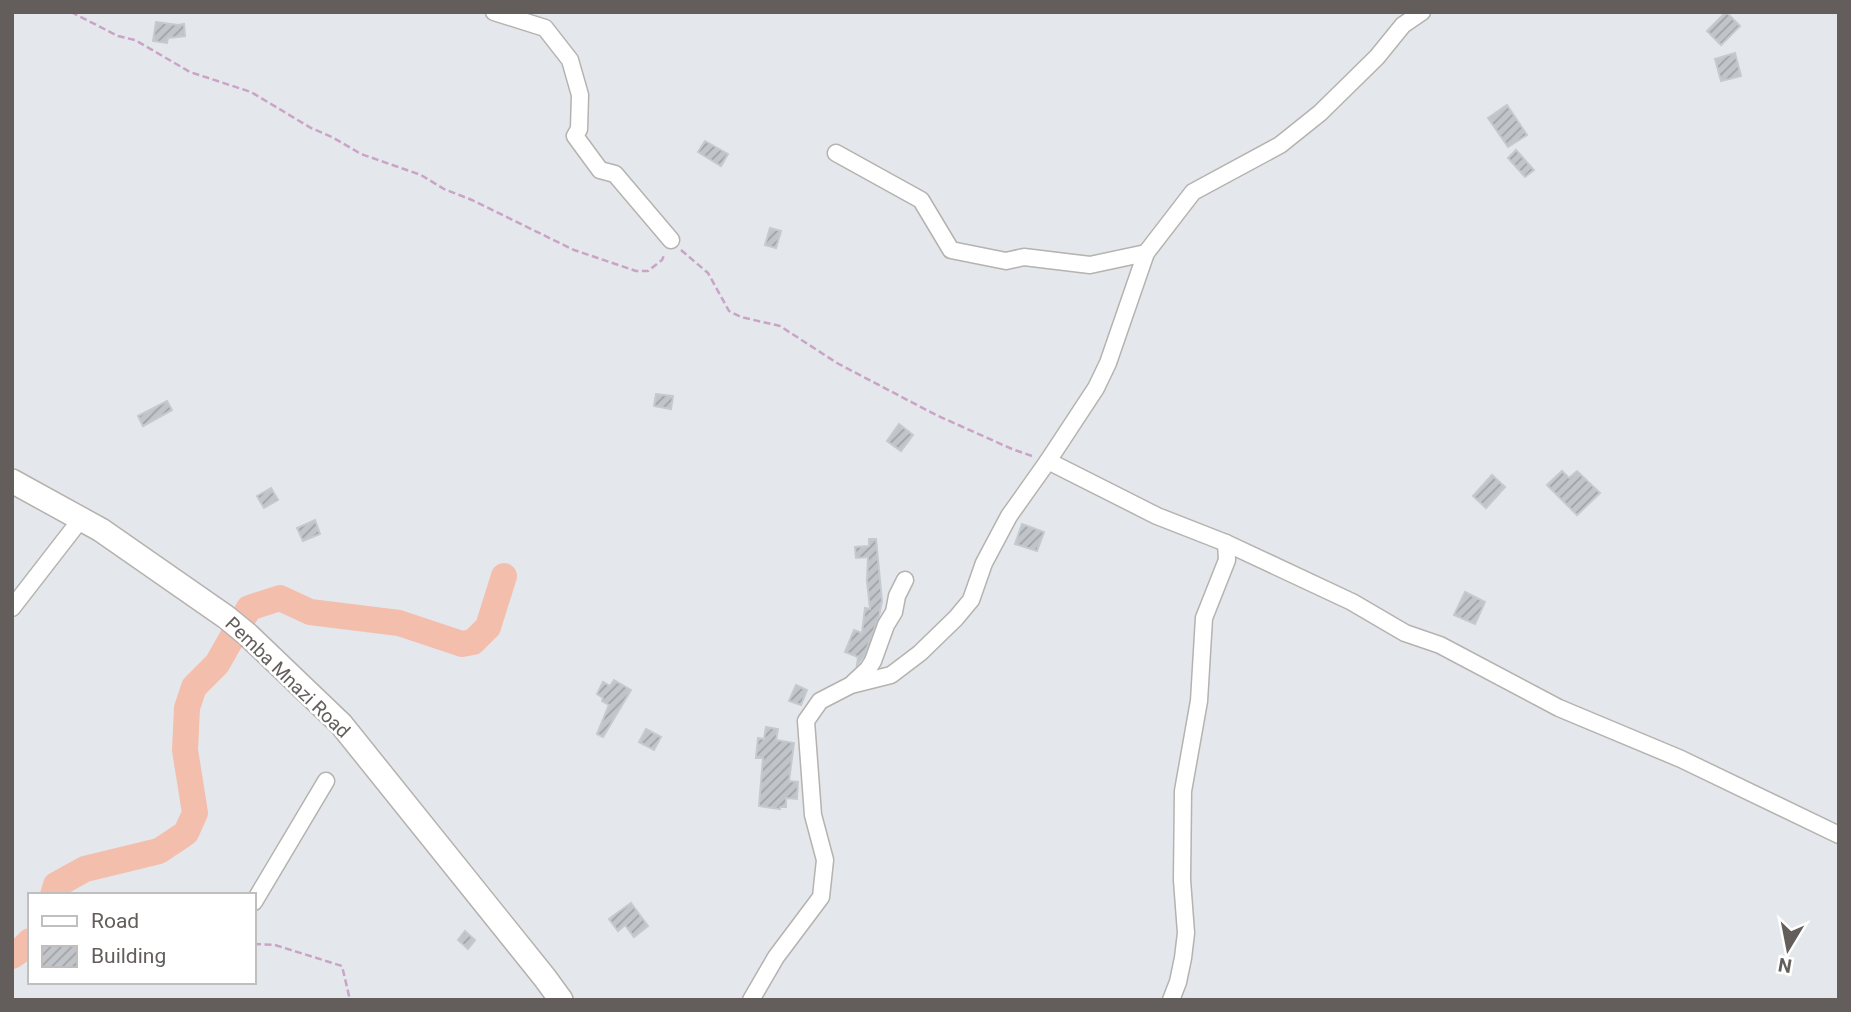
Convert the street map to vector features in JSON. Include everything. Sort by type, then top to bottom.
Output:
[{"type":"main road","name":"Pemba Mnazi Road","points":[[12,481],[101,530],[248,635],[341,724],[561,1000]]},
{"type":"street","points":[[494,12],[545,28],[554,39],[570,60],[580,95],[579,129],[575,136],[600,170],[615,174],[671,240]]},
{"type":"street","points":[[751,1000],[776,957],[821,897],[825,860],[813,815],[806,721],[820,701],[852,685],[891,675],[920,653],[971,600],[984,563],[1009,516],[1096,388],[1108,363],[1146,253],[1193,192],[1280,145],[1320,113],[1377,57],[1403,25],[1422,12]]},
{"type":"street","points":[[836,153],[921,200],[951,250],[1006,261],[1024,257],[1090,265],[1146,253]]},
{"type":"street","points":[[1048,461],[1157,516],[1226,543],[1352,601],[1405,634],[1440,645],[1559,708],[1681,760],[1839,835]]},
{"type":"street","points":[[12,608],[81,519]]},
{"type":"street","points":[[1171,1000],[1181,970],[1186,933],[1182,880],[1183,791],[1199,701],[1204,618],[1227,560],[1226,543]]},
{"type":"street","points":[[852,685],[873,661],[905,580]]},
{"type":"street","points":[[256,899],[326,781]]},
{"type":"path","points":[[71,12],[118,36],[135,40],[190,72],[251,92],[361,154],[421,175],[444,189],[574,250],[636,271],[648,271],[662,260],[671,240],[708,273],[729,311],[741,317],[780,326],[837,363],[936,415],[1012,449],[1048,461]]},
{"type":"path","points":[[256,944],[275,945],[342,966],[350,1000]]},
{"type":"building","points":[[1726,12],[1740,26],[1721,45],[1707,31]]},
{"type":"building","points":[[156,22],[184,24],[185,36],[168,38],[167,43],[153,41]]},
{"type":"building","points":[[1735,53],[1741,76],[1721,81],[1715,59]]},
{"type":"building","points":[[1507,105],[1527,135],[1508,147],[1488,118]]},
{"type":"building","points":[[705,141],[728,154],[721,166],[698,152]]},
{"type":"building","points":[[1516,150],[1534,170],[1525,177],[1508,158]]},
{"type":"building","points":[[770,228],[781,231],[776,248],[765,245]]},
{"type":"building","points":[[656,394],[673,396],[671,409],[654,406]]},
{"type":"building","points":[[167,401],[172,410],[143,426],[138,416]]},
{"type":"building","points":[[899,424],[913,435],[901,451],[887,441]]},
{"type":"building","points":[[1562,471],[1569,478],[1577,471],[1600,493],[1577,515],[1547,485]]},
{"type":"building","points":[[1492,475],[1505,487],[1486,508],[1473,496]]},
{"type":"building","points":[[271,488],[278,500],[264,508],[257,496]]},
{"type":"building","points":[[315,520],[320,534],[303,541],[297,528]]},
{"type":"building","points":[[1022,524],[1044,532],[1037,551],[1015,544]]},
{"type":"building","points":[[869,539],[876,539],[882,601],[864,656],[857,665],[858,657],[845,652],[854,630],[862,633],[865,608],[870,609],[868,557],[856,558],[855,547],[869,546]]},
{"type":"building","points":[[1465,592],[1485,602],[1475,624],[1454,615]]},
{"type":"building","points":[[614,680],[631,690],[603,737],[597,734],[609,705],[597,694],[603,682],[610,686]]},
{"type":"building","points":[[796,685],[807,690],[801,705],[789,701]]},
{"type":"building","points":[[766,727],[778,729],[776,740],[794,743],[789,781],[798,782],[797,799],[786,798],[786,807],[780,809],[759,806],[763,758],[756,758],[758,738],[764,739]]},
{"type":"building","points":[[646,729],[661,737],[654,750],[639,742]]},
{"type":"building","points":[[631,903],[648,926],[634,937],[625,925],[618,931],[609,919]]},
{"type":"building","points":[[465,931],[475,940],[468,949],[458,940]]},
{"type":"waterway","points":[[54,893],[56,885],[85,869],[159,851],[186,833],[195,813],[185,750],[187,708],[194,687],[217,664],[249,608],[280,598],[310,612],[399,623],[462,644],[473,642],[488,627],[504,576]]},
{"type":"waterway","points":[[12,956],[28,943]]}]
